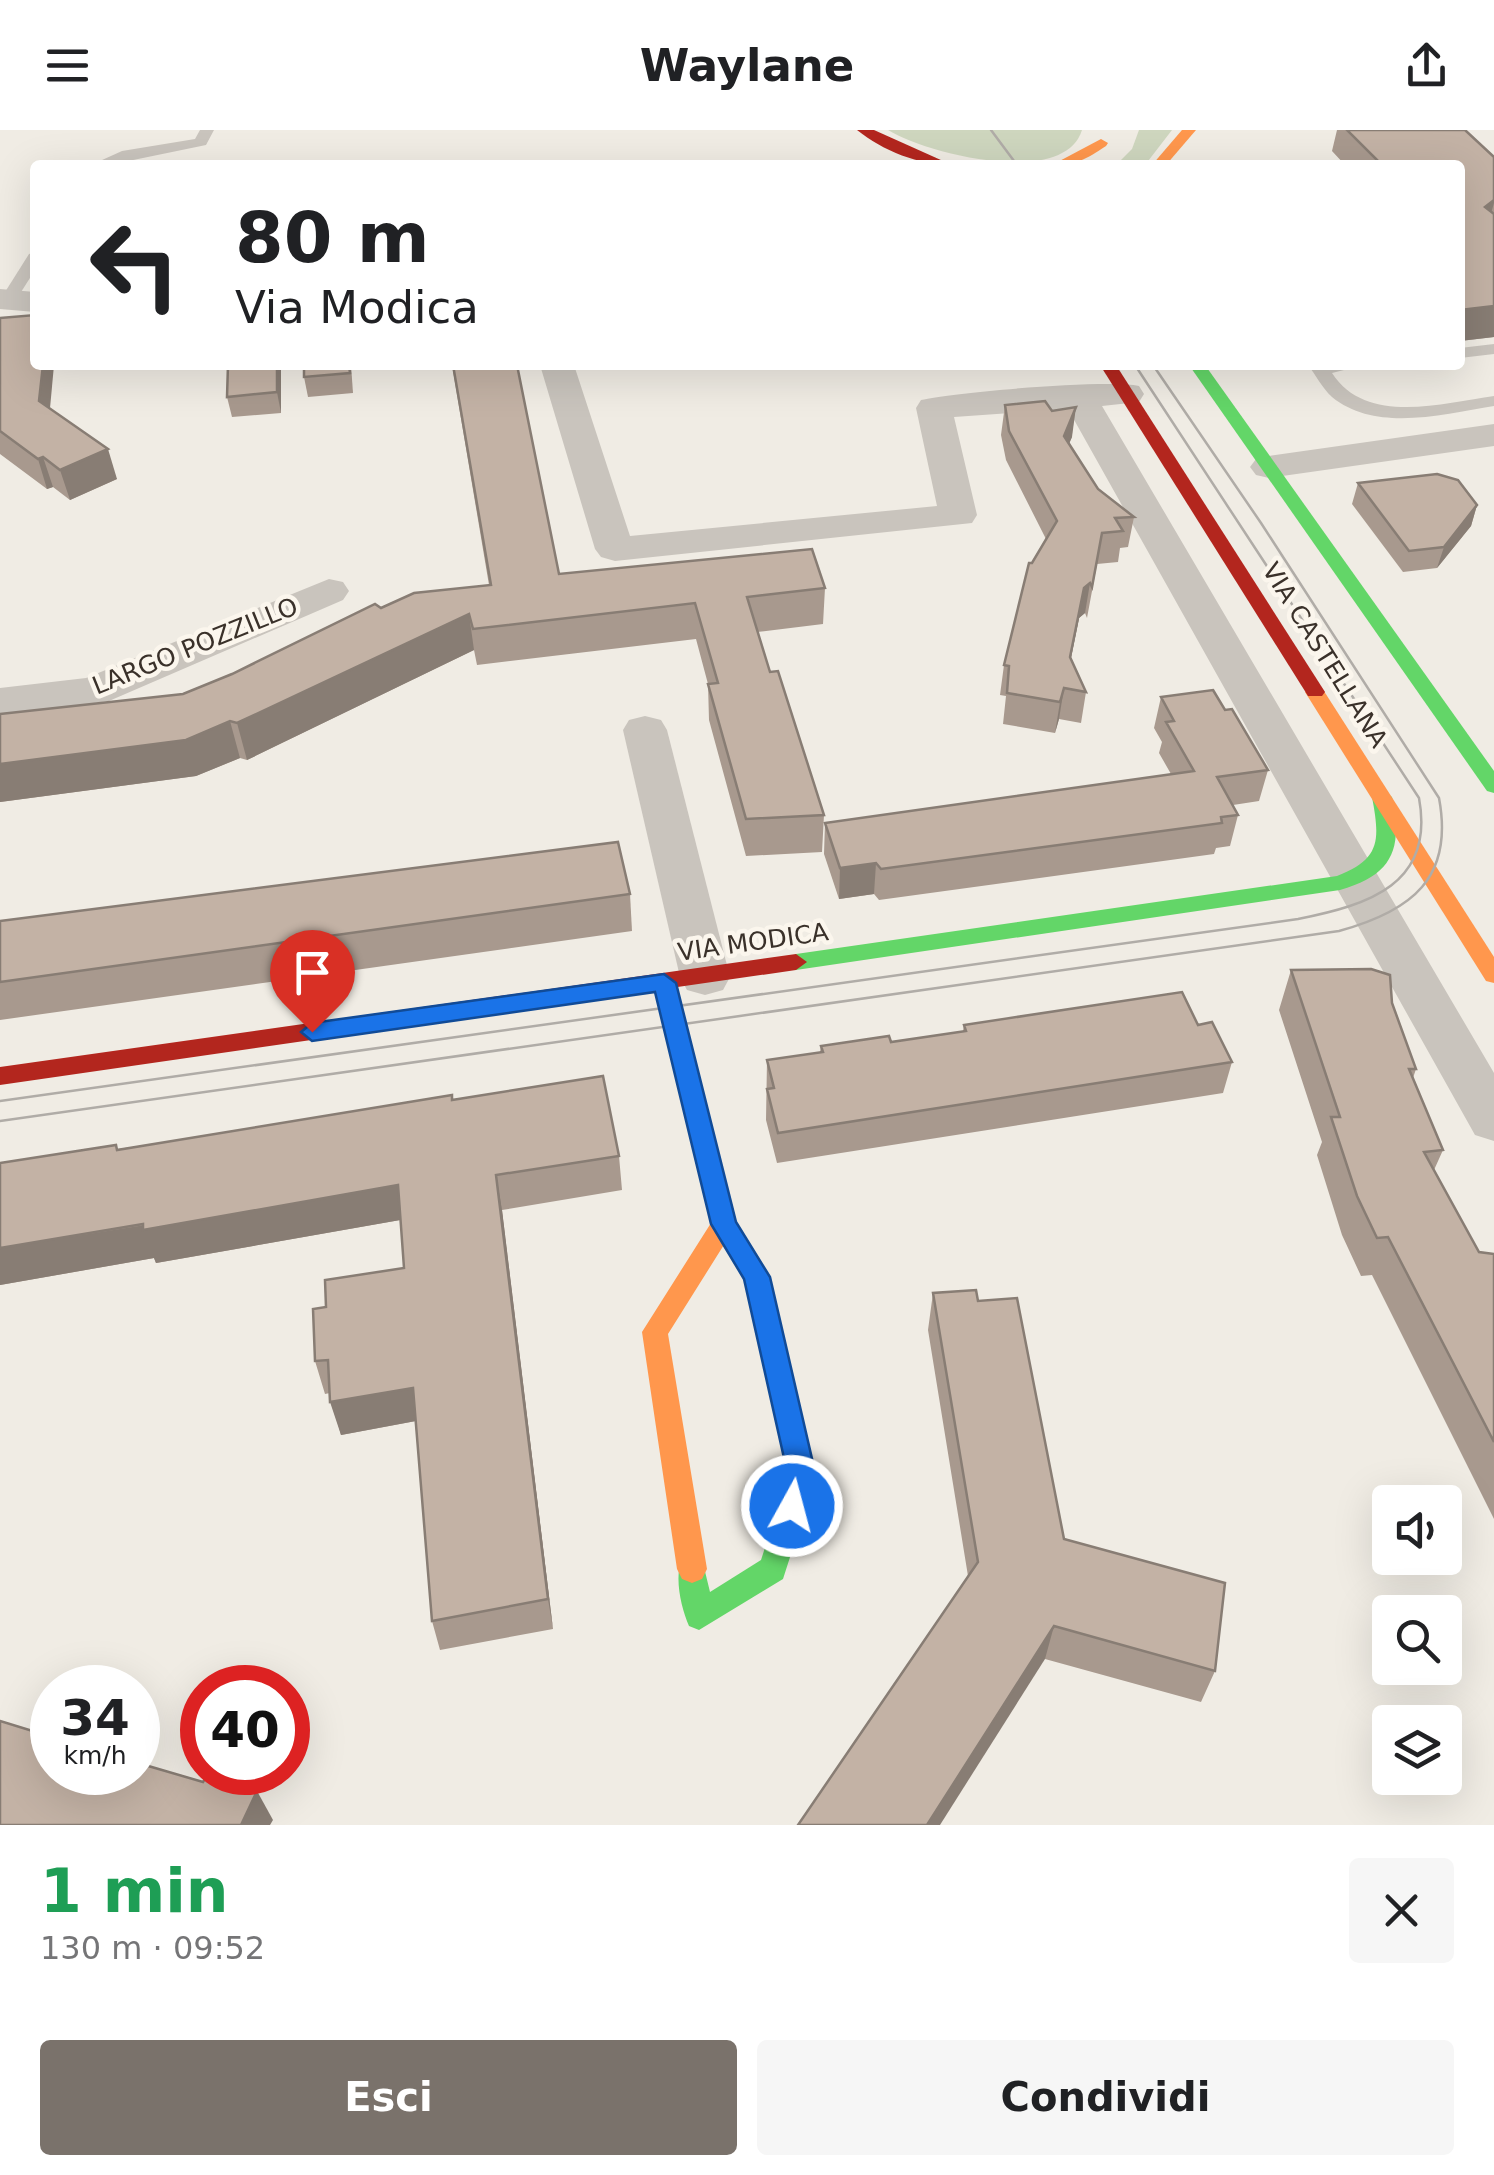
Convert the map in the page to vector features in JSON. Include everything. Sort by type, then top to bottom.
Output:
[{"type":"street","points":[[864,130],[926,160]]},
{"type":"street","points":[[1163,160],[1189,130]]},
{"type":"street","points":[[1073,160],[1104,136]]},
{"type":"street","points":[[1092,160],[1104,136]]},
{"type":"street","points":[[560,370],[615,549],[958,516],[934,408],[1104,385],[1356,878],[1494,1120]]},
{"type":"street","points":[[1201,370],[1494,786]]},
{"type":"street","name":"VIA CASTELLANA","points":[[1104,385],[1382,796],[1494,975]]},
{"type":"street","points":[[1270,468],[1494,436]]},
{"type":"street","name":"LARGO POZZILLO","points":[[0,702],[94,691],[330,591]]},
{"type":"street","points":[[645,730],[724,1224],[757,1277],[802,1476],[773,1568],[699,1616],[655,1332],[724,1224]]},
{"type":"street","points":[[1356,878],[1377,864],[1390,843],[1391,828],[1382,796]]},
{"type":"street","name":"VIA MODICA","points":[[0,1076],[1319,888],[1356,878]]},
{"type":"lane","points":[[106,160],[188,147],[201,142],[207,130]]},
{"type":"lane","points":[[14,300],[30,267]]},
{"type":"lane","points":[[1465,352],[1494,349]]},
{"type":"lane","points":[[1321,370],[1338,393],[1360,404],[1394,412],[1494,400]]},
{"type":"green space","points":[[888,130],[1082,130],[1070,148],[1036,160],[960,156]]},
{"type":"green space","points":[[1139,130],[1172,130],[1149,160],[1121,160],[1132,149]]},
{"type":"building","points":[[1347,130],[1465,130],[1494,157],[1494,200],[1485,207],[1494,214],[1494,306],[1465,309],[1465,160],[1377,160]]},
{"type":"building","points":[[30,315],[30,370],[42,370],[39,401],[108,449],[60,470],[0,431],[0,318]]},
{"type":"building","points":[[228,370],[277,370],[277,392],[227,397]]},
{"type":"building","points":[[304,370],[350,373],[304,377]]},
{"type":"building","points":[[454,370],[518,370],[559,574],[812,549],[825,588],[747,597],[770,672],[778,671],[824,815],[746,819],[708,684],[718,683],[695,603],[473,629],[469,614],[237,723],[230,721],[186,740],[0,764],[0,714],[183,694],[375,604],[381,608],[414,593],[491,585]]},
{"type":"building","points":[[1045,401],[1052,411],[1076,407],[1064,436],[1098,489],[1134,517],[1115,518],[1123,531],[1102,533],[1092,587],[1090,583],[1084,588],[1070,657],[1086,692],[1064,688],[1060,702],[1007,693],[1009,666],[1004,665],[1029,563],[1057,521],[1009,431],[1005,405]]},
{"type":"building","points":[[1437,474],[1458,480],[1477,505],[1444,547],[1409,551],[1358,483]]},
{"type":"building","points":[[1213,690],[1225,710],[1232,709],[1268,770],[1217,777],[1238,815],[1221,817],[1222,823],[881,869],[876,863],[840,868],[825,823],[1194,771],[1166,722],[1174,721],[1161,697]]},
{"type":"building","points":[[618,842],[630,894],[0,982],[0,921]]},
{"type":"building","points":[[1371,969],[1390,975],[1392,1003],[1416,1069],[1409,1069],[1443,1150],[1424,1152],[1479,1252],[1494,1254],[1494,1442],[1388,1237],[1377,1238],[1357,1196],[1331,1117],[1340,1117],[1291,970]]},
{"type":"building","points":[[1182,992],[1198,1025],[1212,1022],[1232,1062],[778,1133],[767,1089],[774,1088],[767,1060],[823,1052],[821,1046],[889,1036],[891,1042],[966,1031],[964,1025]]},
{"type":"building","points":[[603,1076],[619,1156],[496,1175],[548,1599],[432,1621],[413,1388],[330,1402],[328,1360],[315,1361],[313,1309],[326,1307],[325,1280],[404,1268],[398,1185],[143,1230],[143,1224],[0,1248],[0,1163],[116,1145],[117,1150],[452,1095],[452,1100]]},
{"type":"building","points":[[976,1290],[978,1301],[1017,1298],[1064,1539],[1225,1583],[1215,1671],[1054,1626],[927,1825],[798,1825],[978,1562],[933,1293]]},
{"type":"building","points":[[0,1721],[30,1730],[30,1795],[160,1795],[160,1769],[180,1775],[180,1795],[255,1795],[241,1825],[0,1825]]},
{"type":"tram line","points":[[991,130],[1013,160]]},
{"type":"tram line","points":[[0,1101],[1298,919],[1349,906],[1391,886],[1417,851],[1421,827],[1419,798],[1138,370]]},
{"type":"tram line","points":[[0,1121],[1339,931],[1388,913],[1407,901],[1422,887],[1440,850],[1439,798],[1156,370]]},
{"type":"traffic: fast","points":[[1201,370],[1494,786]]},
{"type":"traffic: fast","points":[[796,962],[1340,883],[1369,869],[1384,852],[1387,828],[1382,797]]},
{"type":"traffic: fast","points":[[692,1569],[699,1616],[773,1569],[802,1476],[757,1277],[724,1224]]},
{"type":"traffic: slow","points":[[1163,160],[1189,130]]},
{"type":"traffic: slow","points":[[1073,160],[1101,143]]},
{"type":"traffic: slow","points":[[1315,692],[1494,975]]},
{"type":"traffic: slow","points":[[664,983],[724,1224],[655,1332],[692,1569]]},
{"type":"traffic: jam","points":[[864,130],[930,160]]},
{"type":"traffic: jam","points":[[1111,370],[1315,692]]},
{"type":"traffic: jam","points":[[0,1076],[796,962]]},
{"type":"route","points":[[312,1032],[664,983],[724,1224],[757,1277],[802,1476],[792,1506]]}]
